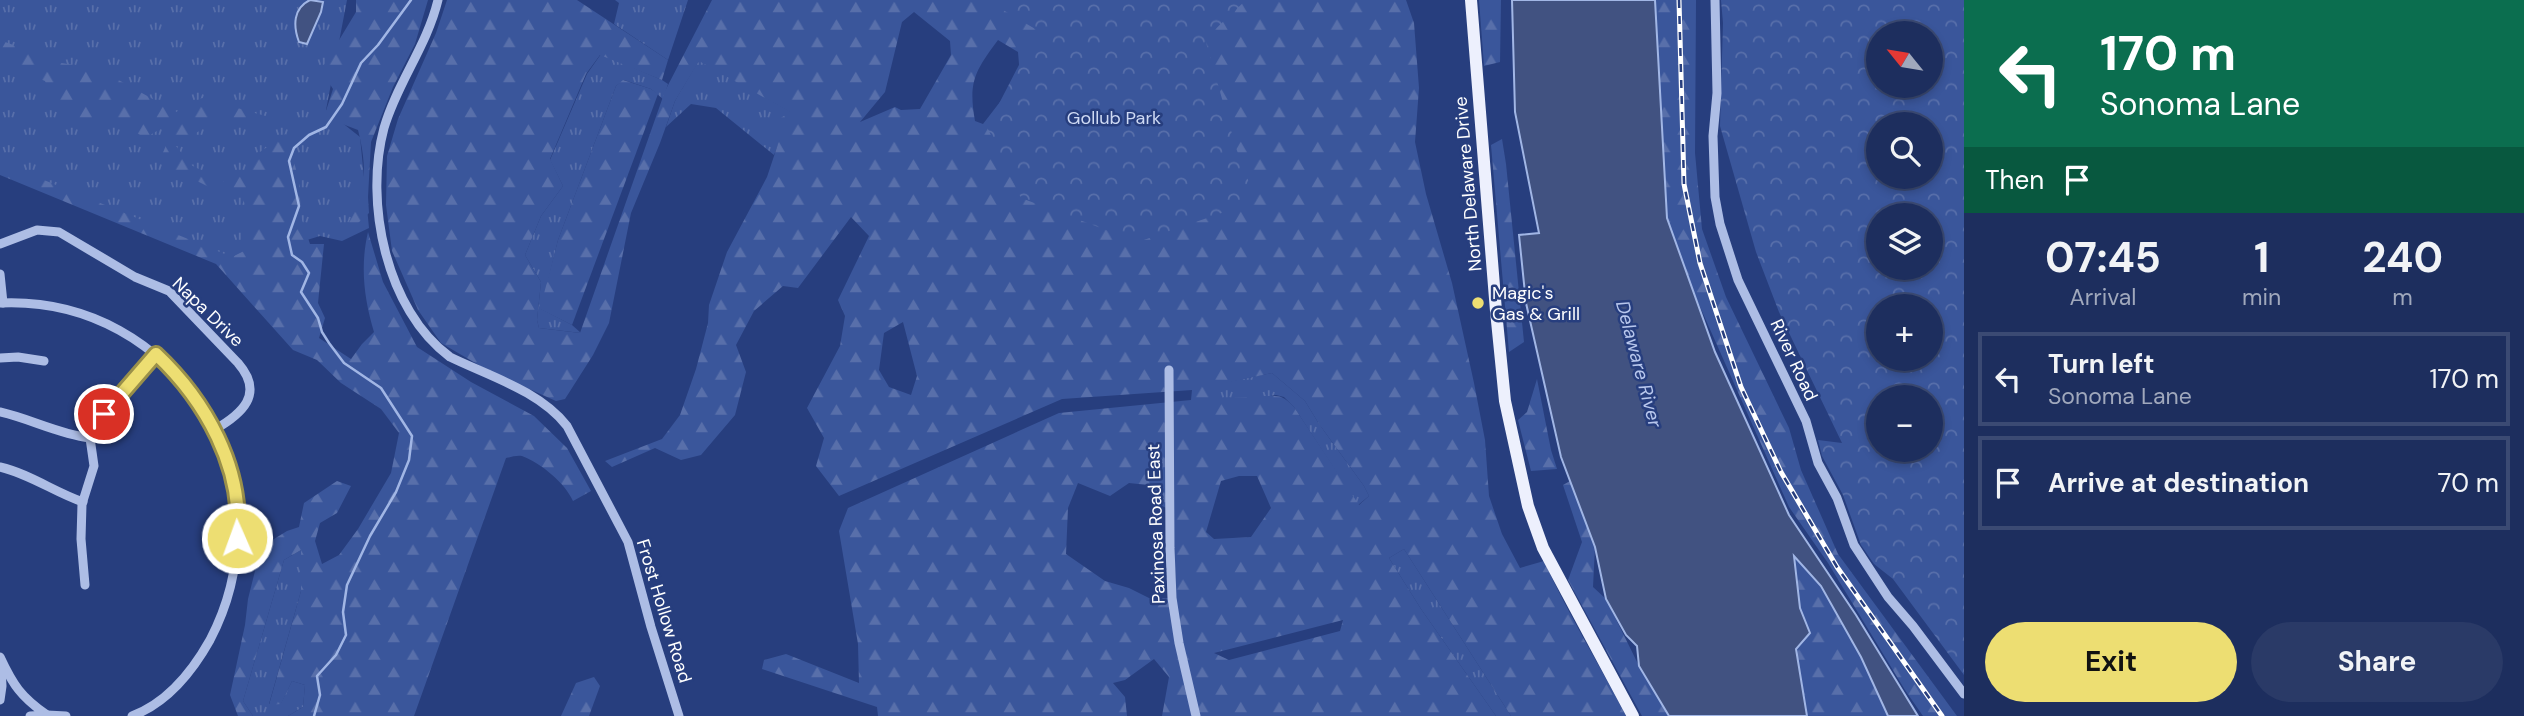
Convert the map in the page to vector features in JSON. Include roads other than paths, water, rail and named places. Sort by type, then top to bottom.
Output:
[{"type":"main road","name":"North Delaware Drive","points":[[1471,0],[1505,401],[1528,506],[1543,548],[1633,716]]},
{"type":"street","name":"Frost Hollow Road","points":[[438,0],[429,30],[392,106],[382,139],[379,218],[387,261],[402,298],[430,340],[440,350],[534,398],[568,426],[628,542],[679,716]]},
{"type":"street","name":"River Road","points":[[1715,0],[1715,197],[1720,224],[1738,280],[1806,421],[1818,463],[1837,498],[1854,545],[1888,597],[1964,694]]},
{"type":"street","name":"Napa Drive","points":[[0,244],[37,230],[52,230],[135,277],[169,291],[246,372],[250,388],[247,402],[234,419],[214,430]]},
{"type":"street","points":[[0,274],[1,303],[46,305],[77,312],[118,328],[156,354],[195,397],[214,430],[227,461],[237,508],[238,528],[229,592],[217,625],[204,651],[184,679],[164,698],[132,716]]},
{"type":"street","points":[[85,585],[80,539],[83,502],[94,466],[90,438],[95,425],[156,354]]},
{"type":"street","points":[[0,359],[18,357],[44,361]]},
{"type":"street","name":"Paxinosa Road East","points":[[1169,370],[1172,598],[1179,643],[1196,716]]},
{"type":"street","points":[[0,412],[33,421],[57,432],[90,438]]},
{"type":"street","points":[[0,467],[22,472],[83,502]]},
{"type":"street","points":[[0,659],[0,700]]},
{"type":"street","points":[[0,659],[19,692],[47,715]]},
{"type":"street","points":[[30,716],[66,716]]},
{"type":"water","points":[[310,0],[323,2],[307,44],[299,42],[295,24],[300,8]]},
{"type":"water","name":"Delaware River","points":[[1512,0],[1655,0],[1667,218],[1715,352],[1789,515],[1856,615],[1918,716],[1888,716],[1861,657],[1821,586],[1794,556],[1800,608],[1810,633],[1796,649],[1807,716],[1669,716],[1639,666],[1637,646],[1626,635],[1606,599],[1595,547],[1561,457],[1526,303],[1519,235],[1539,233],[1515,112]]},
{"type":"waterway","points":[[314,716],[320,695],[317,676],[336,655],[346,635],[343,612],[347,585],[370,536],[396,492],[409,460],[412,436],[381,388],[344,363],[322,332],[318,318],[301,292],[309,273],[302,262],[292,255],[288,237],[299,206],[289,161],[294,148],[309,135],[326,127],[342,104],[361,63],[378,45],[411,0]]},
{"type":"railway","points":[[1679,0],[1684,184],[1700,263],[1741,387],[1781,472],[1837,567],[1942,716]]},
{"type":"place","name":"Magic's Gas & Grill","points":[[1478,303]]},
{"type":"park label","name":"Gollub Park","points":[[1114,118]]}]
